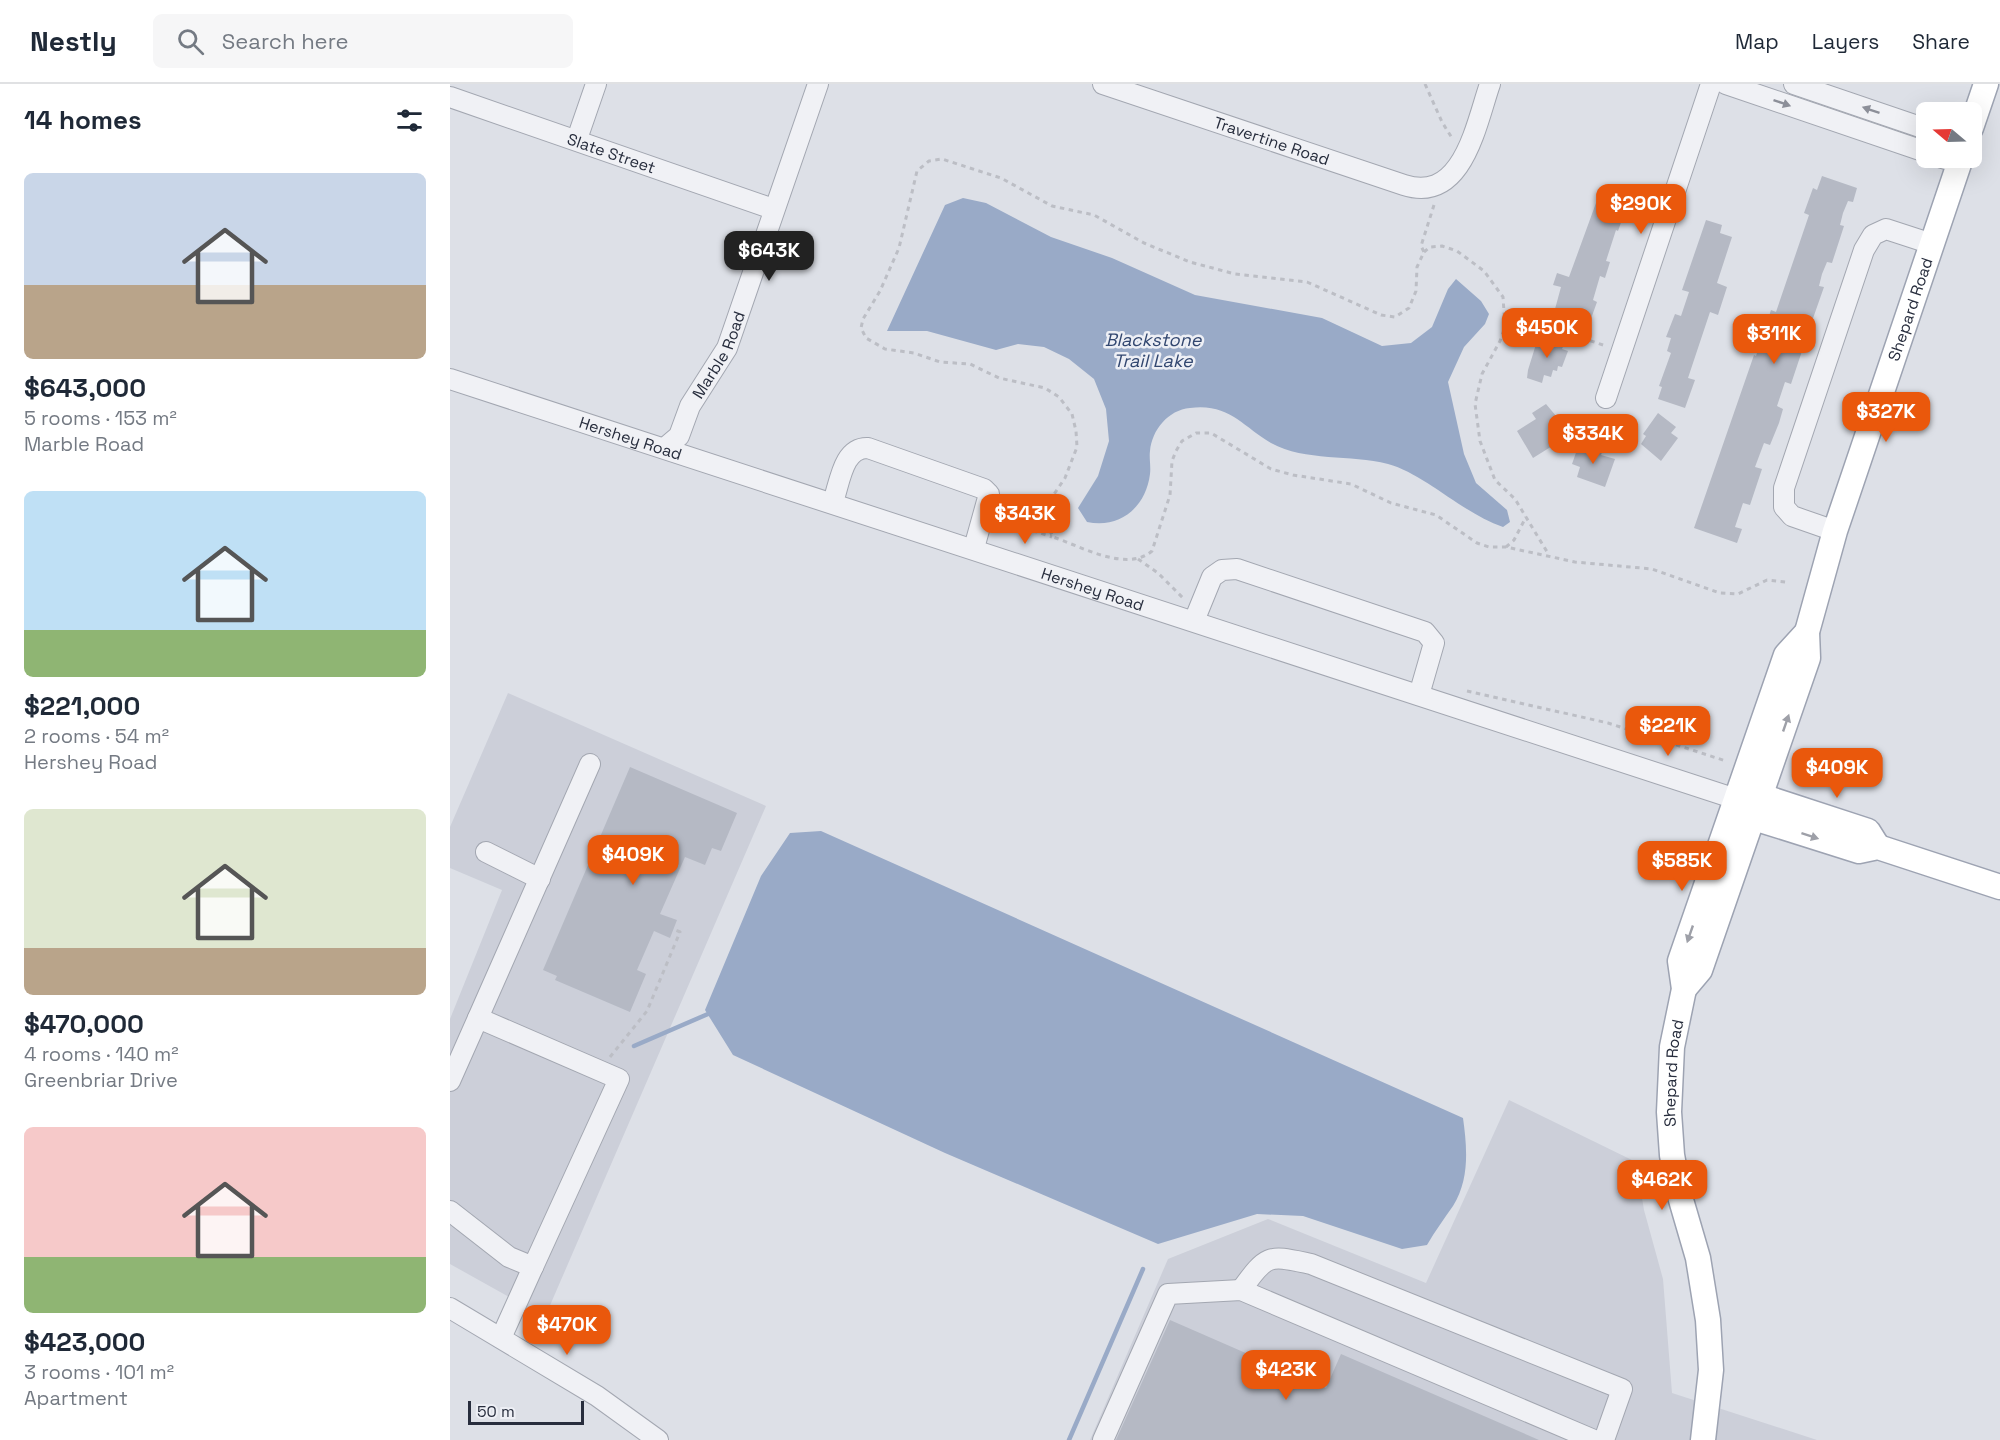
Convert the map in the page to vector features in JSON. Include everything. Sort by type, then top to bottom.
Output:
[{"type":"main road","points":[[1980,102],[1986,84]]},
{"type":"main road","name":"Shepard Road","points":[[1684,989],[1700,970],[1808,658],[1808,632],[1835,531],[1932,244],[1952,168]]},
{"type":"main road","name":"Shepard Road","points":[[1703,1440],[1711,1370],[1708,1320],[1698,1258],[1679,1193],[1672,1155],[1669,1112],[1672,1047],[1684,989],[1680,962],[1786,655],[1808,632]]},
{"type":"main road","name":"Hershey Road","points":[[1736,799],[1859,851],[1878,847],[2000,887]]},
{"type":"street","points":[[577,139],[596,84]]},
{"type":"street","name":"Marble Road","points":[[666,447],[679,436],[690,406],[727,348],[818,84]]},
{"type":"street","name":"Travertine Road","points":[[1104,84],[1411,188],[1427,189],[1454,175],[1467,152],[1490,84]]},
{"type":"street","points":[[1606,398],[1711,84]]},
{"type":"street","points":[[1726,84],[1916,149]]},
{"type":"street","points":[[1794,84],[1916,126]]},
{"type":"street","name":"Slate Street","points":[[450,97],[774,208]]},
{"type":"street","points":[[1835,531],[1792,516],[1784,507],[1784,488],[1864,250],[1873,235],[1886,229],[1932,244]]},
{"type":"street","name":"Hershey Road","points":[[450,379],[666,447],[1736,799]]},
{"type":"street","points":[[833,502],[849,455],[858,448],[868,448],[984,489],[989,494],[974,548]]},
{"type":"street","points":[[1194,621],[1212,577],[1222,570],[1237,569],[1425,632],[1434,643],[1419,694]]},
{"type":"street","points":[[450,1081],[590,764]]},
{"type":"street","points":[[486,852],[540,879]]},
{"type":"street","points":[[478,1018],[619,1079],[501,1338]]},
{"type":"street","points":[[450,1211],[509,1257],[533,1267]]},
{"type":"street","points":[[1241,1290],[1260,1264],[1276,1257],[1311,1264],[1622,1389],[1604,1440]]},
{"type":"street","points":[[1103,1440],[1168,1294],[1241,1290],[1594,1440]]},
{"type":"street","points":[[450,1308],[597,1395],[658,1440]]},
{"type":"path","points":[[1425,84],[1452,138]]},
{"type":"path","points":[[1053,537],[1045,521],[1046,506],[1065,478],[1077,447],[1077,430],[1072,414],[1059,397],[1045,388],[999,378],[970,364],[939,362],[914,353],[885,349],[866,338],[861,328],[865,314],[880,291],[896,256],[917,171],[929,161],[942,159],[1001,178],[1052,206],[1094,215],[1144,243],[1190,262],[1235,274],[1307,282],[1381,315],[1395,317],[1409,308],[1416,291],[1417,267],[1424,252],[1430,247],[1442,246],[1457,251],[1472,260],[1494,283],[1503,297],[1505,312],[1500,341],[1477,387],[1476,420],[1480,441],[1495,480],[1515,499],[1549,555]]},
{"type":"path","points":[[1424,252],[1421,246],[1434,205]]},
{"type":"path","points":[[1505,312],[1622,351]]},
{"type":"path","points":[[980,526],[1010,523],[1117,559],[1131,561],[1144,558],[1152,551],[1170,495],[1172,461],[1176,451],[1182,441],[1196,433],[1211,433],[1271,469],[1293,475],[1351,484],[1391,503],[1436,515],[1477,543],[1549,555],[1575,562],[1652,568],[1719,593],[1738,594],[1767,580],[1786,582]]},
{"type":"path","points":[[1506,547],[1514,540],[1526,517]]},
{"type":"path","points":[[599,1071],[646,1011],[680,932],[673,929]]},
{"type":"shaded area","points":[[508,693],[766,806],[545,1317],[450,1264],[450,1019],[502,890],[450,868],[450,827]]},
{"type":"shaded area","points":[[1509,1100],[1636,1162],[1644,1210],[1663,1279],[1672,1393],[1817,1440],[1090,1440],[1168,1259],[1268,1219],[1426,1283]]},
{"type":"water","name":"Blackstone Trail Lake","points":[[963,198],[986,203],[1051,237],[1112,258],[1195,295],[1322,318],[1382,346],[1411,343],[1432,327],[1448,289],[1456,279],[1481,301],[1489,314],[1485,324],[1464,347],[1448,382],[1464,454],[1476,483],[1507,510],[1510,522],[1503,527],[1488,521],[1402,469],[1373,461],[1313,455],[1285,449],[1271,443],[1225,412],[1203,407],[1182,410],[1162,422],[1151,443],[1150,474],[1137,506],[1120,519],[1099,523],[1087,522],[1078,508],[1098,476],[1109,441],[1106,409],[1094,379],[1069,359],[1044,347],[1018,344],[996,350],[927,331],[887,331],[945,205]]},
{"type":"water","points":[[821,831],[1463,1118],[1466,1140],[1465,1174],[1453,1206],[1427,1245],[1402,1249],[1303,1216],[1257,1214],[1158,1244],[945,1153],[733,1055],[705,1010],[761,876],[790,833]]},
{"type":"building","points":[[1822,176],[1857,188],[1853,202],[1848,201],[1843,213],[1840,225],[1844,226],[1832,263],[1827,262],[1822,274],[1819,286],[1824,287],[1811,324],[1806,322],[1798,346],[1803,348],[1791,384],[1785,382],[1777,406],[1783,409],[1779,423],[1770,445],[1764,443],[1755,467],[1762,469],[1750,505],[1743,503],[1735,527],[1742,529],[1737,543],[1694,528],[1771,310],[1776,312],[1809,215],[1804,213],[1813,188],[1817,190]]},
{"type":"building","points":[[1615,188],[1632,194],[1631,202],[1626,218],[1623,217],[1618,231],[1616,230],[1606,261],[1610,262],[1605,278],[1600,276],[1593,300],[1597,302],[1588,327],[1571,322],[1573,317],[1555,309],[1561,287],[1553,285],[1557,273],[1569,277],[1600,192],[1613,196]]},
{"type":"building","points":[[1706,220],[1722,225],[1720,233],[1732,237],[1717,283],[1727,287],[1718,315],[1710,312],[1688,378],[1695,380],[1685,408],[1658,399],[1662,387],[1659,386],[1671,353],[1667,351],[1671,338],[1666,337],[1675,314],[1681,316],[1689,292],[1682,290]]},
{"type":"building","points":[[1549,336],[1565,342],[1562,349],[1568,351],[1562,367],[1558,366],[1557,371],[1553,370],[1551,377],[1544,375],[1542,383],[1527,378],[1528,370],[1537,341],[1546,344]]},
{"type":"building","points":[[1546,404],[1562,423],[1557,426],[1565,438],[1533,458],[1517,431],[1536,419],[1532,413]]},
{"type":"building","points":[[1658,413],[1676,427],[1671,433],[1678,438],[1661,461],[1641,444],[1646,436],[1643,434]]},
{"type":"building","points":[[1579,444],[1603,450],[1601,455],[1615,459],[1605,487],[1577,477],[1580,467],[1572,464]]},
{"type":"building","points":[[630,767],[737,813],[721,851],[712,848],[705,865],[685,857],[660,914],[677,920],[670,938],[654,931],[637,970],[646,974],[630,1012],[555,980],[557,976],[543,970]]},
{"type":"building","points":[[1170,1320],[1326,1388],[1341,1354],[1539,1440],[1116,1440]]},
{"type":"waterway","points":[[634,1046],[708,1014]]},
{"type":"waterway","points":[[1069,1440],[1143,1269]]}]
